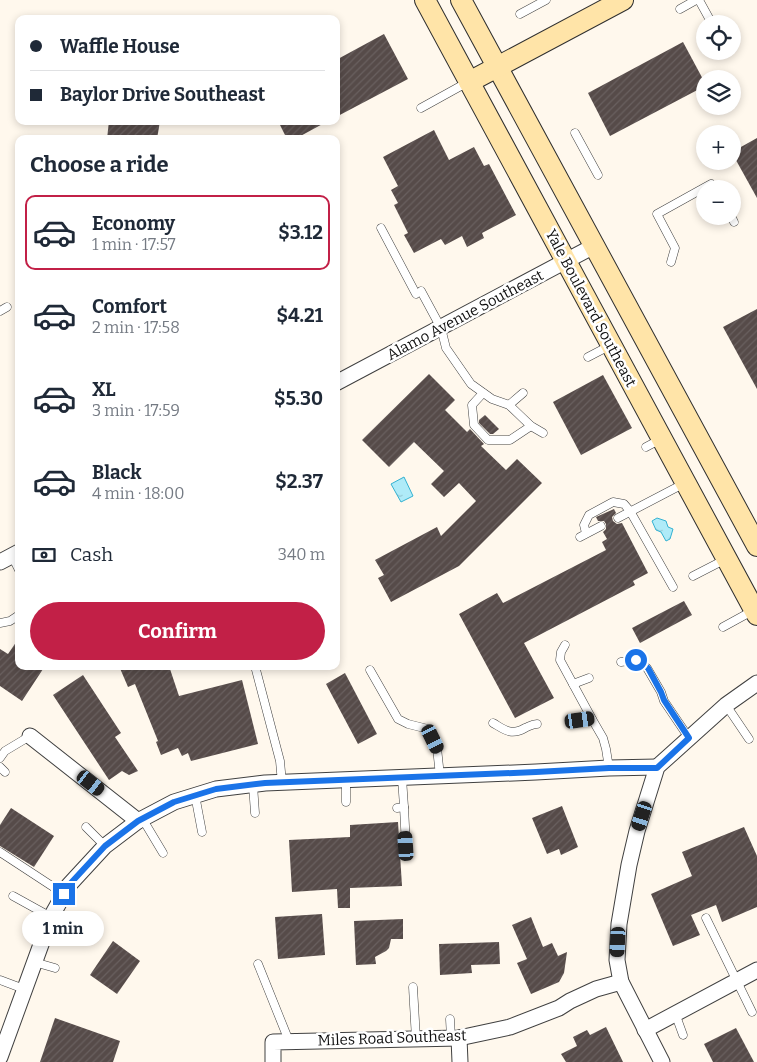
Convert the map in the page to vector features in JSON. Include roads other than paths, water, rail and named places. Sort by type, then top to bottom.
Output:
[{"type":"main road","name":"Yale Boulevard Southeast","points":[[424,0],[611,345],[653,443],[685,483],[756,612]]},
{"type":"main road","name":"Yale Boulevard Southeast","points":[[461,0],[757,546]]},
{"type":"main road","points":[[469,82],[615,2]]},
{"type":"street","name":"Alamo Avenue Southeast","points":[[340,381],[594,246]]},
{"type":"street","points":[[662,1062],[621,982],[617,960],[619,924],[637,831],[657,768],[726,705],[757,682]]},
{"type":"street","points":[[30,736],[140,819]]},
{"type":"street","points":[[0,1057],[51,917],[69,885],[105,846],[140,819],[174,802],[216,789],[282,783],[609,768],[657,768]]},
{"type":"street","points":[[645,1030],[757,970]]},
{"type":"street","name":"Miles Road Southeast","points":[[273,1062],[273,1042],[455,1038],[510,1027],[559,1008],[596,989],[621,982]]},
{"type":"street","points":[[455,1038],[460,1062]]},
{"type":"lane","points":[[520,14],[546,0]]},
{"type":"lane","points":[[680,9],[698,0],[707,15]]},
{"type":"lane","points":[[421,108],[469,82]]},
{"type":"lane","points":[[575,133],[598,175]]},
{"type":"lane","points":[[671,262],[675,248],[657,214],[696,192]]},
{"type":"lane","points":[[381,228],[441,328],[446,348],[471,384],[492,400],[510,405],[531,426],[543,433]]},
{"type":"lane","points":[[588,357],[611,345]]},
{"type":"lane","points":[[483,393],[472,405],[474,425],[488,440],[510,440],[531,426]]},
{"type":"lane","points":[[510,405],[522,393]]},
{"type":"lane","points":[[618,518],[685,483]]},
{"type":"lane","points":[[601,526],[583,535],[584,525],[589,515],[613,502],[624,504],[630,511],[672,587]]},
{"type":"lane","points":[[693,576],[726,559]]},
{"type":"lane","points":[[723,627],[756,612]]},
{"type":"lane","points":[[0,623],[15,618]]},
{"type":"lane","points":[[566,645],[561,652],[560,660],[603,738],[609,768]]},
{"type":"lane","points":[[620,662],[636,660],[648,668],[664,700],[689,738]]},
{"type":"lane","points":[[255,670],[280,761],[282,783]]},
{"type":"lane","points":[[370,670],[398,719],[408,724],[428,729],[437,748],[440,776]]},
{"type":"lane","points":[[573,684],[588,678]]},
{"type":"lane","points":[[726,705],[749,739]]},
{"type":"lane","points":[[580,720],[592,719]]},
{"type":"lane","points":[[493,723],[508,732],[516,732],[531,724],[537,724]]},
{"type":"lane","points":[[0,758],[5,750],[30,736]]},
{"type":"lane","points":[[402,778],[400,808],[406,846]]},
{"type":"lane","points":[[346,780],[346,802]]},
{"type":"lane","points":[[254,785],[254,813]]},
{"type":"lane","points":[[195,794],[202,832]]},
{"type":"lane","points":[[140,819],[164,853]]},
{"type":"lane","points":[[86,827],[105,846]]},
{"type":"lane","points":[[0,852],[64,894]]},
{"type":"lane","points":[[13,896],[51,917]]},
{"type":"lane","points":[[706,918],[752,1012]]},
{"type":"lane","points":[[34,962],[55,968]]},
{"type":"lane","points":[[258,964],[289,1041]]},
{"type":"lane","points":[[0,980],[24,990]]},
{"type":"lane","points":[[413,986],[416,1039]]},
{"type":"lane","points":[[675,1013],[683,1035]]},
{"type":"lane","points":[[450,1019],[455,1038]]},
{"type":"water","points":[[404,477],[413,496],[401,502],[391,484]]},
{"type":"water","points":[[657,518],[666,521],[668,527],[673,529],[670,539],[666,541],[661,532],[656,530],[652,521]]}]
